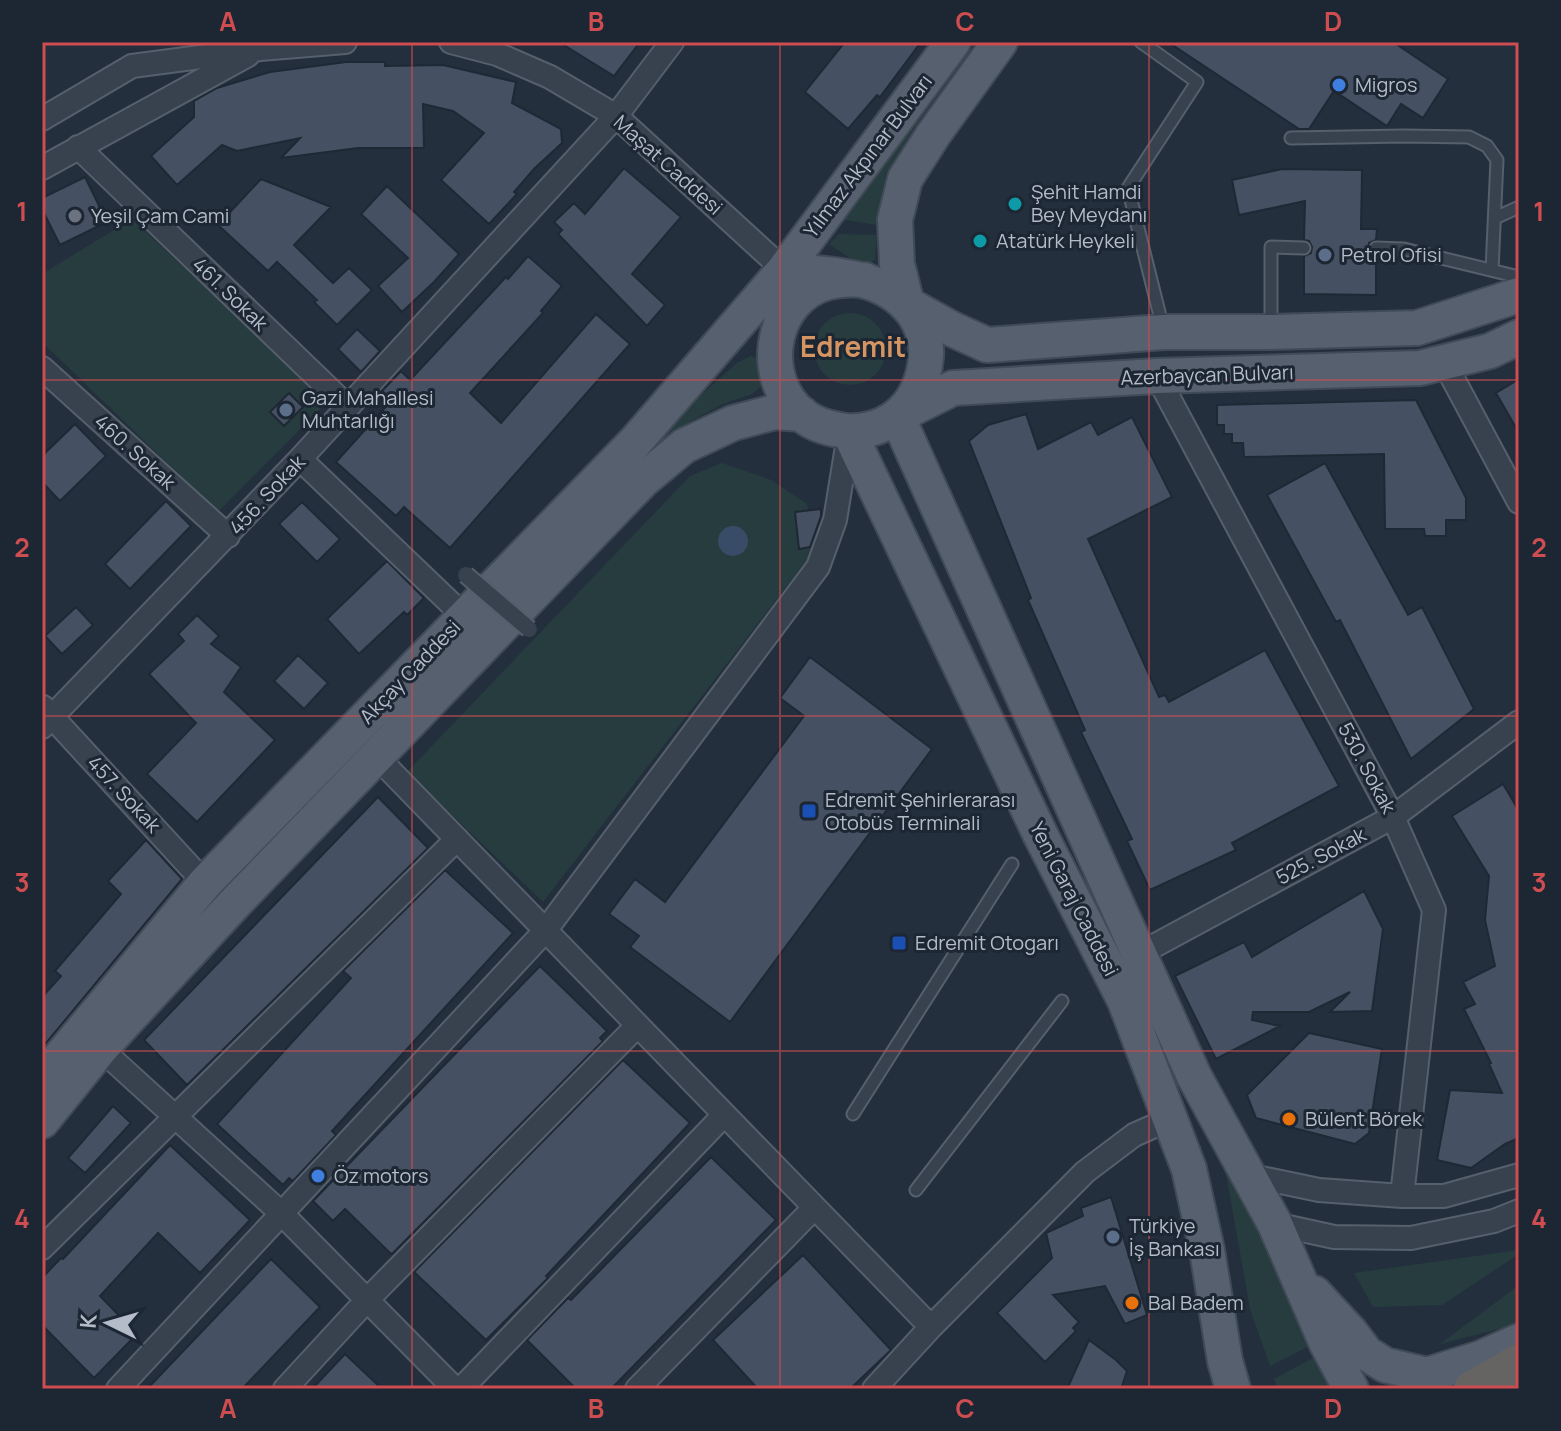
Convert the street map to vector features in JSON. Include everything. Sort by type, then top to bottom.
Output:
[{"type":"highway","points":[[1472,1389],[1519,1362]]},
{"type":"main road","name":"Yılmaz Akpınar Bulvarı","points":[[784,270],[953,42]]},
{"type":"main road","name":"Yılmaz Akpınar Bulvarı","points":[[907,304],[897,264],[895,220],[905,179],[1000,42]]},
{"type":"main road","points":[[784,270],[865,280],[888,289],[907,304],[921,325],[927,350],[925,375],[914,398],[897,416],[874,428],[849,432],[824,427],[802,414],[785,395],[775,371],[774,346],[784,270]]},
{"type":"main road","name":"Akçay Caddesi","points":[[42,1121],[91,1040],[205,883],[637,440],[784,270]]},
{"type":"main road","points":[[774,346],[782,322],[796,301],[816,287],[840,279],[865,280]]},
{"type":"main road","name":"Azerbaycan Bulvarı","points":[[907,304],[987,345],[1164,332],[1417,328],[1519,295]]},
{"type":"main road","name":"Azerbaycan Bulvarı","points":[[897,416],[953,388],[1157,376],[1420,368],[1490,351],[1519,337]]},
{"type":"main road","name":"Akçay Caddesi","points":[[42,1079],[91,1040],[233,905],[642,481],[684,446],[733,423],[775,412],[802,414]]},
{"type":"main road","name":"Yeni Garaj Caddesi","points":[[897,416],[1084,881],[1124,962],[1194,1076],[1275,1224],[1326,1342],[1351,1389]]},
{"type":"main road","name":"Yeni Garaj Caddesi","points":[[849,432],[1041,836],[1084,881]]},
{"type":"main road","name":"Yeni Garaj Caddesi","points":[[1124,962],[1125,1001],[1189,1169],[1233,1389]]},
{"type":"main road","points":[[1299,1277],[1366,1353],[1385,1365],[1427,1375],[1481,1358],[1519,1341]]},
{"type":"street","points":[[42,119],[132,66],[260,49],[345,42]]},
{"type":"street","name":"Maşat Caddesi","points":[[451,42],[497,54],[550,77],[616,116],[784,270]]},
{"type":"street","name":"456. Sokak","points":[[45,716],[228,536],[300,459],[616,116],[672,42]]},
{"type":"street","points":[[42,168],[260,49]]},
{"type":"street","name":"461. Sokak","points":[[78,147],[348,407]]},
{"type":"street","points":[[1444,362],[1519,502]]},
{"type":"street","name":"460. Sokak","points":[[42,368],[228,536]]},
{"type":"street","name":"530. Sokak","points":[[1157,376],[1393,817],[1434,910],[1402,1196]]},
{"type":"street","points":[[118,1389],[545,931],[818,567],[835,520],[849,432]]},
{"type":"street","points":[[300,459],[464,616]]},
{"type":"street","points":[[466,575],[529,629]]},
{"type":"street","name":"457. Sokak","points":[[45,716],[205,883]]},
{"type":"street","name":"525. Sokak","points":[[1124,962],[1393,817],[1519,722]]},
{"type":"street","points":[[377,757],[931,1327]]},
{"type":"street","points":[[42,1248],[457,839]]},
{"type":"street","points":[[285,1389],[367,1300],[637,1026]]},
{"type":"street","points":[[91,1040],[281,1213],[458,1389],[724,1115]]},
{"type":"street","points":[[874,1389],[1085,1172],[1134,1135],[1170,1119]]},
{"type":"street","points":[[1247,1175],[1319,1190],[1444,1196],[1519,1175]]},
{"type":"street","points":[[637,1389],[814,1208]]},
{"type":"street","points":[[1275,1224],[1334,1237],[1411,1238],[1494,1221],[1519,1211]]},
{"type":"lane","points":[[1141,42],[1197,82],[1128,188],[1164,332]]},
{"type":"lane","points":[[1291,138],[1404,136],[1469,137],[1478,140],[1497,160],[1492,270]]},
{"type":"lane","points":[[1495,218],[1519,207]]},
{"type":"lane","points":[[1271,332],[1271,247],[1304,248]]},
{"type":"lane","points":[[1376,248],[1404,249],[1519,277]]},
{"type":"lane","points":[[853,1114],[1012,864]]},
{"type":"lane","points":[[916,1190],[1062,1001]]},
{"type":"green space","points":[[973,42],[981,42],[932,105],[886,174],[877,225],[846,220],[837,223]]},
{"type":"green space","points":[[132,219],[327,402],[218,512],[42,342],[42,274]]},
{"type":"green space","points":[[839,234],[877,235],[875,259],[869,265],[854,261],[829,244]]},
{"type":"green space","points":[[857,313],[876,323],[884,335],[884,363],[876,375],[864,383],[843,385],[824,375],[816,363],[814,342],[824,323],[836,315]]},
{"type":"green space","points":[[751,356],[761,360],[764,384],[752,394],[723,404],[691,421],[600,507],[378,734],[372,730],[674,419],[737,363]]},
{"type":"green space","points":[[722,463],[771,480],[807,504],[817,547],[543,902],[407,772],[690,476]]},
{"type":"green space","points":[[1214,1139],[1317,1342],[1270,1366],[1250,1309],[1227,1179]]},
{"type":"green space","points":[[1519,1250],[1519,1254],[1442,1305],[1373,1307],[1354,1273]]},
{"type":"green space","points":[[1519,1285],[1519,1324],[1440,1344]]},
{"type":"green space","points":[[1322,1353],[1340,1389],[1278,1389],[1274,1379]]},
{"type":"water","points":[[733,526],[744,530],[748,541],[744,552],[733,556],[722,552],[718,541],[722,530]]},
{"type":"building","points":[[559,42],[640,42],[614,76]]},
{"type":"building","points":[[845,42],[921,42],[880,97],[877,95],[848,129],[805,92]]},
{"type":"building","name":"Migros","points":[[1168,42],[1393,42],[1448,79],[1423,118],[1401,104],[1387,126],[1334,91],[1309,129],[1299,129]]},
{"type":"building","points":[[346,62],[385,62],[385,66],[443,65],[516,82],[512,103],[561,129],[562,143],[534,169],[514,192],[517,194],[489,224],[441,180],[484,133],[453,111],[423,104],[424,148],[358,148],[281,158],[300,138],[237,151],[222,145],[177,185],[151,156],[194,117],[194,101],[217,88],[270,72]]},
{"type":"building","points":[[624,168],[681,217],[632,274],[665,305],[647,326],[558,234],[562,230],[554,222],[574,203],[585,214]]},
{"type":"building","points":[[1282,169],[1362,170],[1361,229],[1377,229],[1376,240],[1369,243],[1368,248],[1371,255],[1376,257],[1376,295],[1304,294],[1304,256],[1311,253],[1312,247],[1309,241],[1304,240],[1305,201],[1239,215],[1232,180]]},
{"type":"building","name":"Yeşil Çam Cami","points":[[85,177],[107,222],[60,245],[42,209],[42,198]]},
{"type":"building","points":[[261,179],[331,207],[294,245],[333,283],[349,268],[372,290],[337,325],[314,302],[317,300],[277,262],[268,271],[218,225]]},
{"type":"building","points":[[387,186],[459,254],[402,312],[378,286],[408,258],[361,214]]},
{"type":"building","points":[[528,256],[562,286],[541,311],[543,313],[470,393],[501,423],[596,314],[630,344],[450,548],[404,507],[396,516],[336,462],[392,400],[382,391],[401,371],[410,380]]},
{"type":"building","points":[[357,329],[380,351],[361,372],[338,349]]},
{"type":"building","points":[[1519,379],[1519,433],[1496,393]]},
{"type":"building","name":"Gazi Mahallesi Muhtarlığı","points":[[289,393],[303,407],[284,426],[270,412]]},
{"type":"building","points":[[1416,400],[1466,498],[1466,520],[1446,520],[1446,536],[1425,536],[1424,529],[1385,529],[1384,454],[1244,457],[1243,443],[1232,443],[1232,434],[1224,434],[1224,425],[1217,425],[1217,405]]},
{"type":"building","points":[[1026,414],[1038,449],[1091,422],[1098,435],[1132,417],[1172,497],[1088,539],[1159,697],[1165,695],[1169,702],[1265,650],[1339,786],[1232,843],[1236,850],[1150,890],[1127,841],[1132,839],[1081,732],[1085,730],[1028,600],[1031,598],[969,441],[988,425]]},
{"type":"building","points":[[75,424],[106,456],[60,501],[42,482],[42,456]]},
{"type":"building","points":[[1325,463],[1408,615],[1422,607],[1474,709],[1411,759],[1340,620],[1336,622],[1267,495]]},
{"type":"building","points":[[166,501],[191,526],[130,589],[105,564]]},
{"type":"building","points":[[302,502],[340,539],[317,562],[279,524]]},
{"type":"building","points":[[821,509],[810,547],[799,549],[795,512]]},
{"type":"building","points":[[387,561],[424,598],[407,615],[404,612],[359,654],[327,619]]},
{"type":"building","points":[[76,607],[93,625],[62,654],[45,636]]},
{"type":"building","points":[[197,615],[219,636],[211,644],[241,667],[224,692],[275,740],[197,822],[147,774],[196,723],[149,674],[184,641],[178,634]]},
{"type":"building","points":[[298,655],[328,683],[304,709],[274,681]]},
{"type":"building","name":"Edremit Şehirlerarası Otobüs Terminali","points":[[810,657],[932,749],[730,1022],[630,947],[639,936],[609,914],[635,879],[665,902],[804,716],[780,698]]},
{"type":"building","points":[[1503,784],[1519,811],[1519,1138],[1471,1168],[1437,1160],[1450,1090],[1502,1093],[1464,1009],[1475,1004],[1463,982],[1495,966],[1485,920],[1489,876],[1452,816]]},
{"type":"building","points":[[378,797],[428,848],[187,1085],[144,1040]]},
{"type":"building","points":[[146,840],[182,879],[42,1048],[42,997],[61,976],[55,971],[121,894],[108,881]]},
{"type":"building","points":[[445,870],[513,933],[332,1131],[336,1135],[293,1181],[289,1178],[283,1185],[217,1124],[351,978],[343,971]]},
{"type":"building","points":[[1364,891],[1383,929],[1372,1011],[1330,1012],[1350,992],[1309,1012],[1253,1012],[1252,1020],[1280,1026],[1216,1059],[1175,976],[1244,942],[1252,957]]},
{"type":"building","points":[[540,966],[607,1031],[600,1038],[603,1041],[393,1253],[345,1209],[333,1221],[313,1201]]},
{"type":"building","points":[[1309,1033],[1382,1049],[1369,1133],[1355,1144],[1256,1118],[1247,1095]]},
{"type":"building","points":[[623,1060],[690,1123],[546,1276],[548,1278],[486,1340],[414,1272]]},
{"type":"building","points":[[113,1106],[131,1123],[85,1173],[68,1158]]},
{"type":"building","points":[[170,1145],[250,1220],[200,1273],[158,1233],[100,1296],[137,1334],[94,1378],[42,1325],[42,1278]]},
{"type":"building","points":[[711,1157],[776,1220],[611,1389],[576,1389],[527,1340],[568,1298],[571,1300]]},
{"type":"building","points":[[1111,1197],[1147,1315],[1125,1324],[1105,1286],[1053,1295],[1079,1322],[1073,1328],[1076,1331],[1045,1362],[997,1313],[1052,1258],[1046,1233],[1083,1216],[1081,1208]]},
{"type":"building","points":[[803,1255],[891,1350],[850,1389],[758,1389],[713,1340]]},
{"type":"building","points":[[271,1259],[320,1307],[242,1389],[147,1389]]},
{"type":"building","points":[[1089,1340],[1127,1371],[1121,1389],[1067,1389]]},
{"type":"building","points":[[345,1354],[382,1389],[312,1389]]},
{"type":"place","name":"Migros","points":[[1339,85]]},
{"type":"place","name":"Şehit Hamdi Bey Meydanı","points":[[1015,204]]},
{"type":"place","name":"Yeşil Çam Cami","points":[[75,216]]},
{"type":"place","name":"Atatürk Heykeli","points":[[980,241]]},
{"type":"place","name":"Petrol Ofisi","points":[[1325,255]]},
{"type":"place","name":"Gazi Mahallesi Muhtarlığı","points":[[286,410]]},
{"type":"place","name":"Edremit Şehirlerarası Otobüs Terminali","points":[[809,811]]},
{"type":"place","name":"Edremit Otogarı","points":[[899,943]]},
{"type":"place","name":"Bülent Börek","points":[[1289,1119]]},
{"type":"place","name":"Öz motors","points":[[318,1176]]},
{"type":"place","name":"Türkiye İş Bankası","points":[[1113,1237]]},
{"type":"place","name":"Bal Badem","points":[[1132,1303]]},
{"type":"district","name":"Edremit","points":[[853,347]]}]
